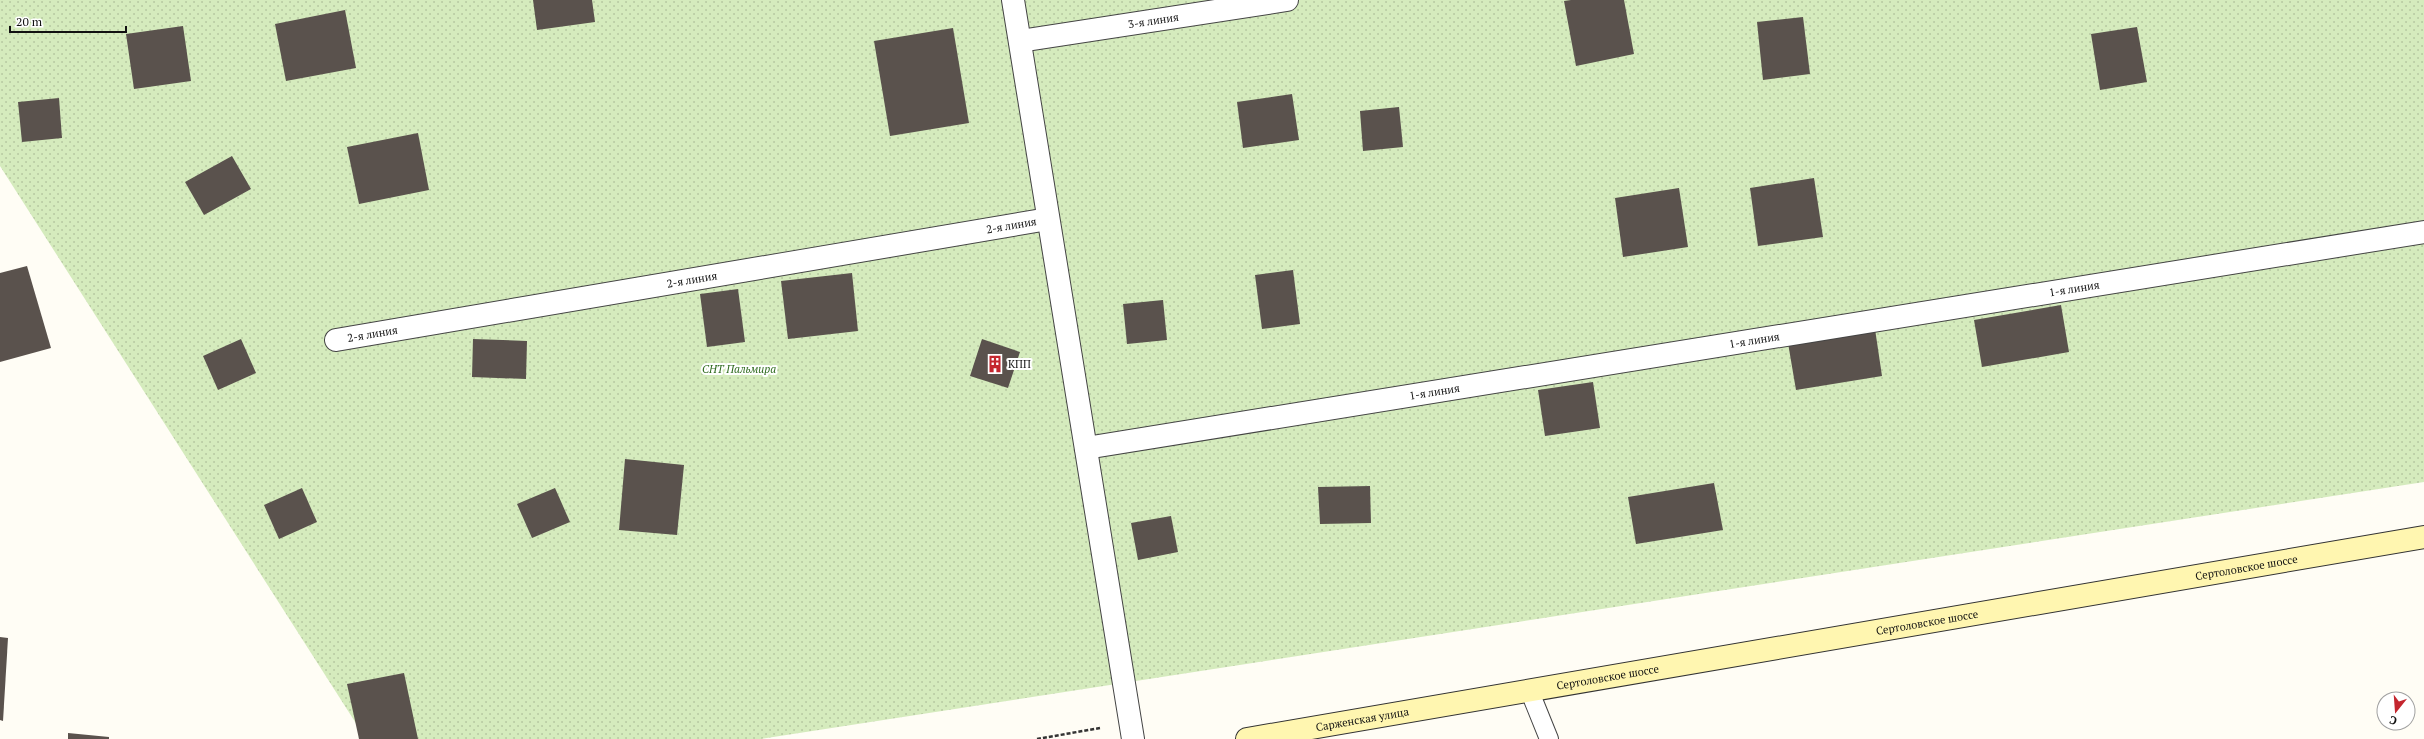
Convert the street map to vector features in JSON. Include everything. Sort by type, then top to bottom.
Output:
[{"type":"main road","name":"Сертоловское шоссе","points":[[1431,709],[2424,538]]},
{"type":"main road","name":"Сарженская улица","points":[[1255,738],[1431,709]]},
{"type":"street","points":[[1013,0],[1132,731]]},
{"type":"street","name":"3-я линия","points":[[1020,41],[1287,0]]},
{"type":"street","name":"2-я линия","points":[[336,340],[1048,219]]},
{"type":"street","name":"1-я линия","points":[[1086,448],[2424,232]]},
{"type":"lane","points":[[1530,692],[1549,739]]},
{"type":"path","points":[[1037,739],[1132,731]]},
{"type":"green space","name":"СНТ Пальмира","points":[[0,0],[2424,0],[2424,482],[761,739],[366,739],[0,166]]},
{"type":"building","points":[[533,0],[592,0],[595,22],[537,30]]},
{"type":"building","points":[[1624,0],[1634,54],[1576,66],[1564,1]]},
{"type":"building","points":[[345,10],[356,68],[286,81],[275,24]]},
{"type":"building","points":[[1803,17],[1810,74],[1763,80],[1757,22]]},
{"type":"building","points":[[183,26],[191,81],[134,89],[126,34]]},
{"type":"building","points":[[2137,27],[2147,82],[2100,90],[2091,34]]},
{"type":"building","points":[[953,28],[969,123],[890,136],[874,41]]},
{"type":"building","points":[[1292,94],[1299,140],[1243,148],[1237,102]]},
{"type":"building","points":[[59,98],[62,138],[22,142],[18,102]]},
{"type":"building","points":[[1399,107],[1403,147],[1363,151],[1360,111]]},
{"type":"building","points":[[418,133],[429,190],[359,204],[347,147]]},
{"type":"building","points":[[232,156],[251,189],[204,215],[185,182]]},
{"type":"building","points":[[1814,178],[1823,237],[1758,246],[1750,188]]},
{"type":"building","points":[[1679,188],[1688,247],[1623,257],[1615,198]]},
{"type":"building","points":[[27,266],[51,348],[0,362],[0,273]]},
{"type":"building","points":[[1293,270],[1300,324],[1262,329],[1255,275]]},
{"type":"building","points":[[852,273],[858,331],[788,339],[781,281]]},
{"type":"building","points":[[738,289],[745,342],[707,347],[700,294]]},
{"type":"building","points":[[1163,300],[1167,340],[1127,344],[1123,304]]},
{"type":"building","points":[[2061,305],[2069,352],[1982,367],[1974,320]]},
{"type":"building","points":[[1875,329],[1882,376],[1796,390],[1788,343]]},
{"type":"building","points":[[241,339],[256,373],[218,390],[203,356]]},
{"type":"building","points":[[473,339],[527,341],[526,379],[472,377]]},
{"type":"building","name":"КПП","points":[[982,339],[1020,352],[1008,388],[970,376]]},
{"type":"building","points":[[1593,382],[1600,428],[1545,436],[1538,390]]},
{"type":"building","points":[[625,459],[684,465],[677,535],[619,530]]},
{"type":"building","points":[[1714,483],[1723,530],[1636,544],[1628,497]]},
{"type":"building","points":[[1370,486],[1371,523],[1320,524],[1318,487]]},
{"type":"building","points":[[302,488],[317,522],[279,539],[264,505]]},
{"type":"building","points":[[555,488],[570,522],[532,538],[517,504]]},
{"type":"building","points":[[1171,516],[1178,552],[1138,560],[1131,523]]},
{"type":"building","points":[[0,637],[8,638],[3,721],[0,720]]},
{"type":"building","points":[[404,673],[418,739],[359,739],[347,684]]},
{"type":"building","points":[[68,733],[109,737],[109,739],[68,739]]},
{"type":"place","name":"КПП","points":[[995,364]]}]
